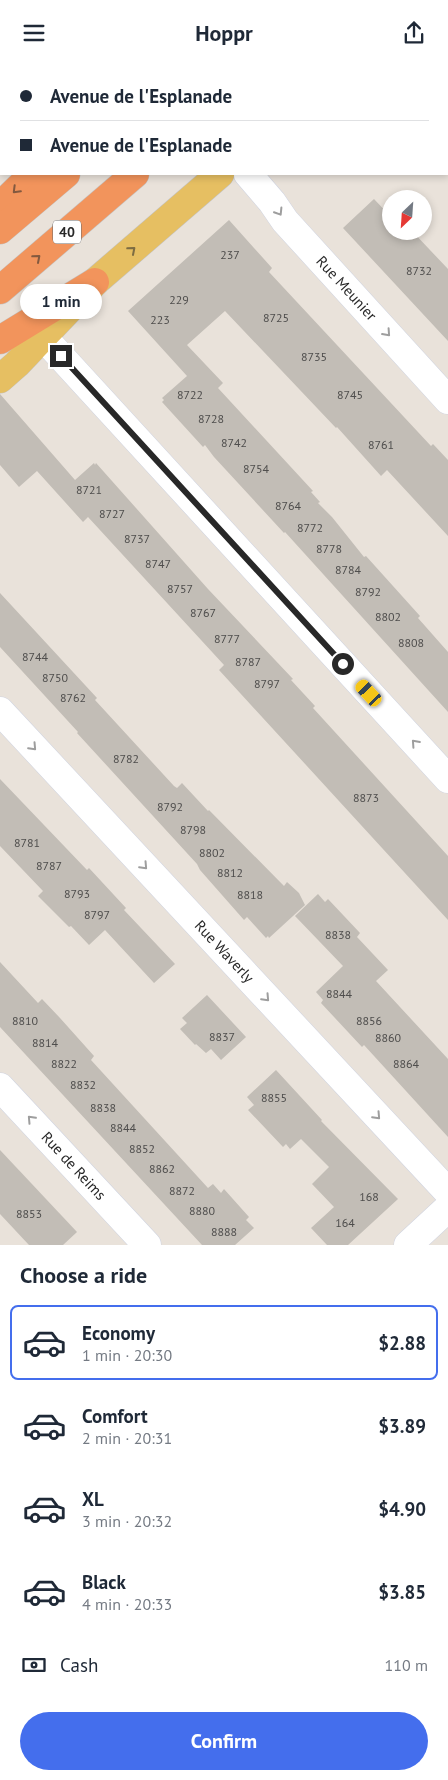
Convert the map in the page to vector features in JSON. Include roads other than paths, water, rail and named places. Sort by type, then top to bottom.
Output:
[{"type":"highway","points":[[0,207],[31,175]]},
{"type":"highway","points":[[0,231],[65,175]]},
{"type":"highway","name":"40","points":[[0,290],[134,175]]},
{"type":"highway","points":[[0,340],[95,282]]},
{"type":"main road","points":[[0,379],[17,364],[95,282],[219,175]]},
{"type":"street","name":"Rue Meunier","points":[[249,175],[272,201],[285,221],[448,400]]},
{"type":"street","points":[[43,337],[448,779]]},
{"type":"street","name":"Rue Waverly","points":[[0,711],[448,1192]]},
{"type":"street","name":"Rue de Reims","points":[[0,1087],[147,1245]]},
{"type":"street","points":[[408,1245],[448,1208]]}]
